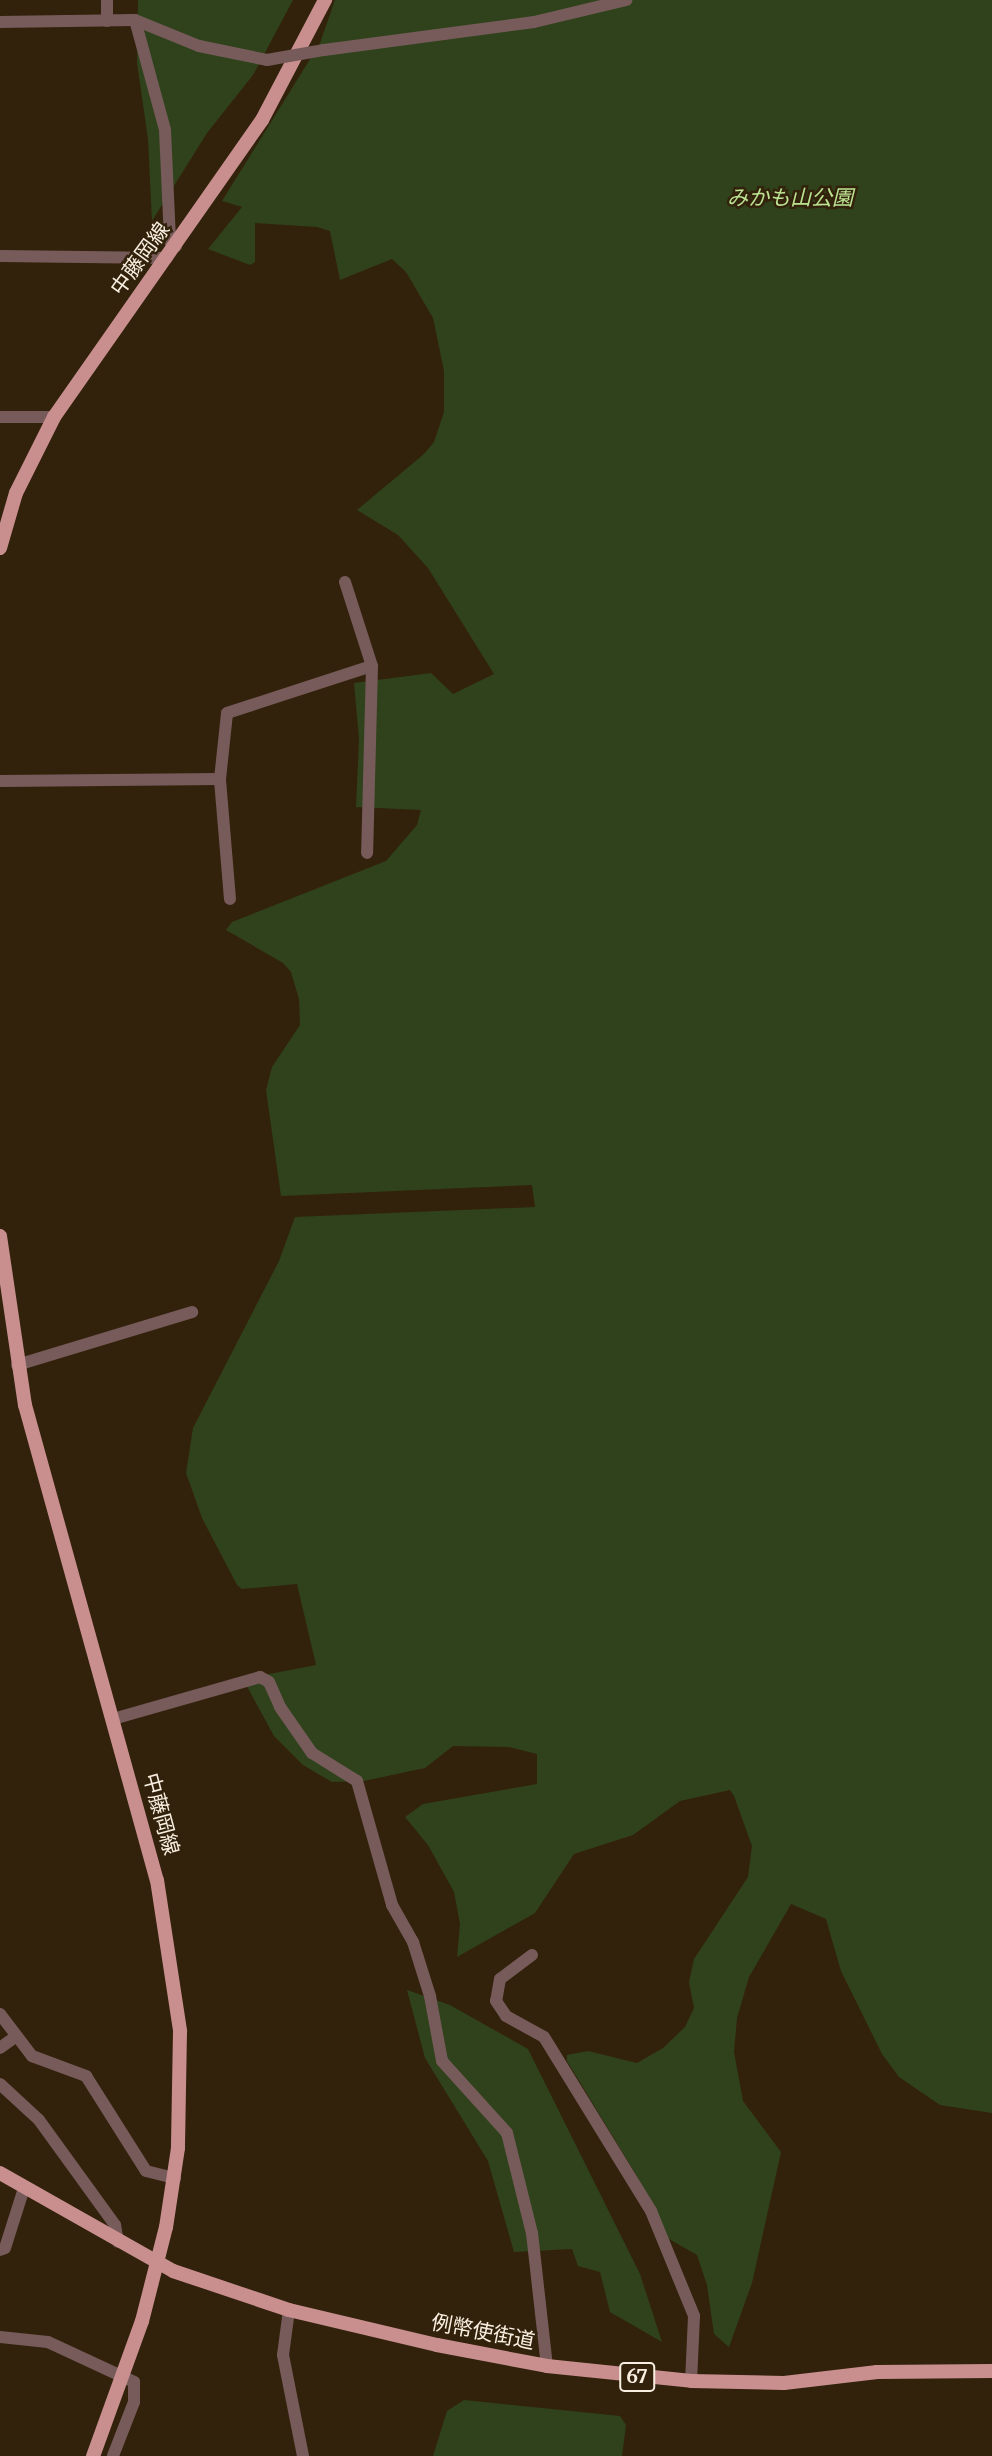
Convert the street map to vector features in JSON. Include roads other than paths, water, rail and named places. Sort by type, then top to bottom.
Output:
[{"type":"main road","name":"中藤岡線","points":[[0,548],[16,493],[54,417],[172,252],[287,80],[325,0]]},
{"type":"main road","name":"中藤岡線","points":[[0,1236],[17,1365],[44,1482],[157,1880],[173,1965],[181,2071],[175,2179],[157,2265],[124,2376],[93,2456]]},
{"type":"main road","name":"例幣使街道","points":[[0,2173],[157,2265],[289,2309],[547,2367],[691,2381],[784,2382],[877,2372],[992,2371]]},
{"type":"street","points":[[107,0],[107,21]]},
{"type":"street","points":[[0,22],[135,20],[199,46],[267,60],[534,22],[626,0]]},
{"type":"street","points":[[0,256],[172,252],[165,130],[135,20]]},
{"type":"street","points":[[0,417],[54,417]]},
{"type":"street","points":[[345,582],[372,666],[367,853]]},
{"type":"street","points":[[230,899],[220,779],[222,732],[227,713],[372,666]]},
{"type":"street","points":[[0,781],[220,779]]},
{"type":"street","points":[[17,1365],[192,1312]]},
{"type":"street","points":[[113,1719],[260,1677],[269,1682],[279,1707],[312,1753],[357,1781],[392,1905],[413,1942],[430,1996],[442,2061],[507,2133],[532,2232],[547,2367]]},
{"type":"street","points":[[532,1955],[500,1979],[496,2001],[506,2016],[544,2037],[651,2211],[694,2316],[691,2381]]},
{"type":"street","points":[[0,2014],[15,2037],[40,2062],[86,2076],[142,2166],[175,2179]]},
{"type":"street","points":[[0,2048],[15,2037]]},
{"type":"street","points":[[0,2084],[39,2120],[115,2225],[118,2242]]},
{"type":"street","points":[[0,2250],[5,2248],[24,2188]]},
{"type":"street","points":[[289,2309],[284,2355],[303,2456]]},
{"type":"street","points":[[0,2337],[48,2342],[134,2382],[137,2392],[113,2456]]},
{"type":"park label","name":"みかも山公園","points":[[790,198]]}]
